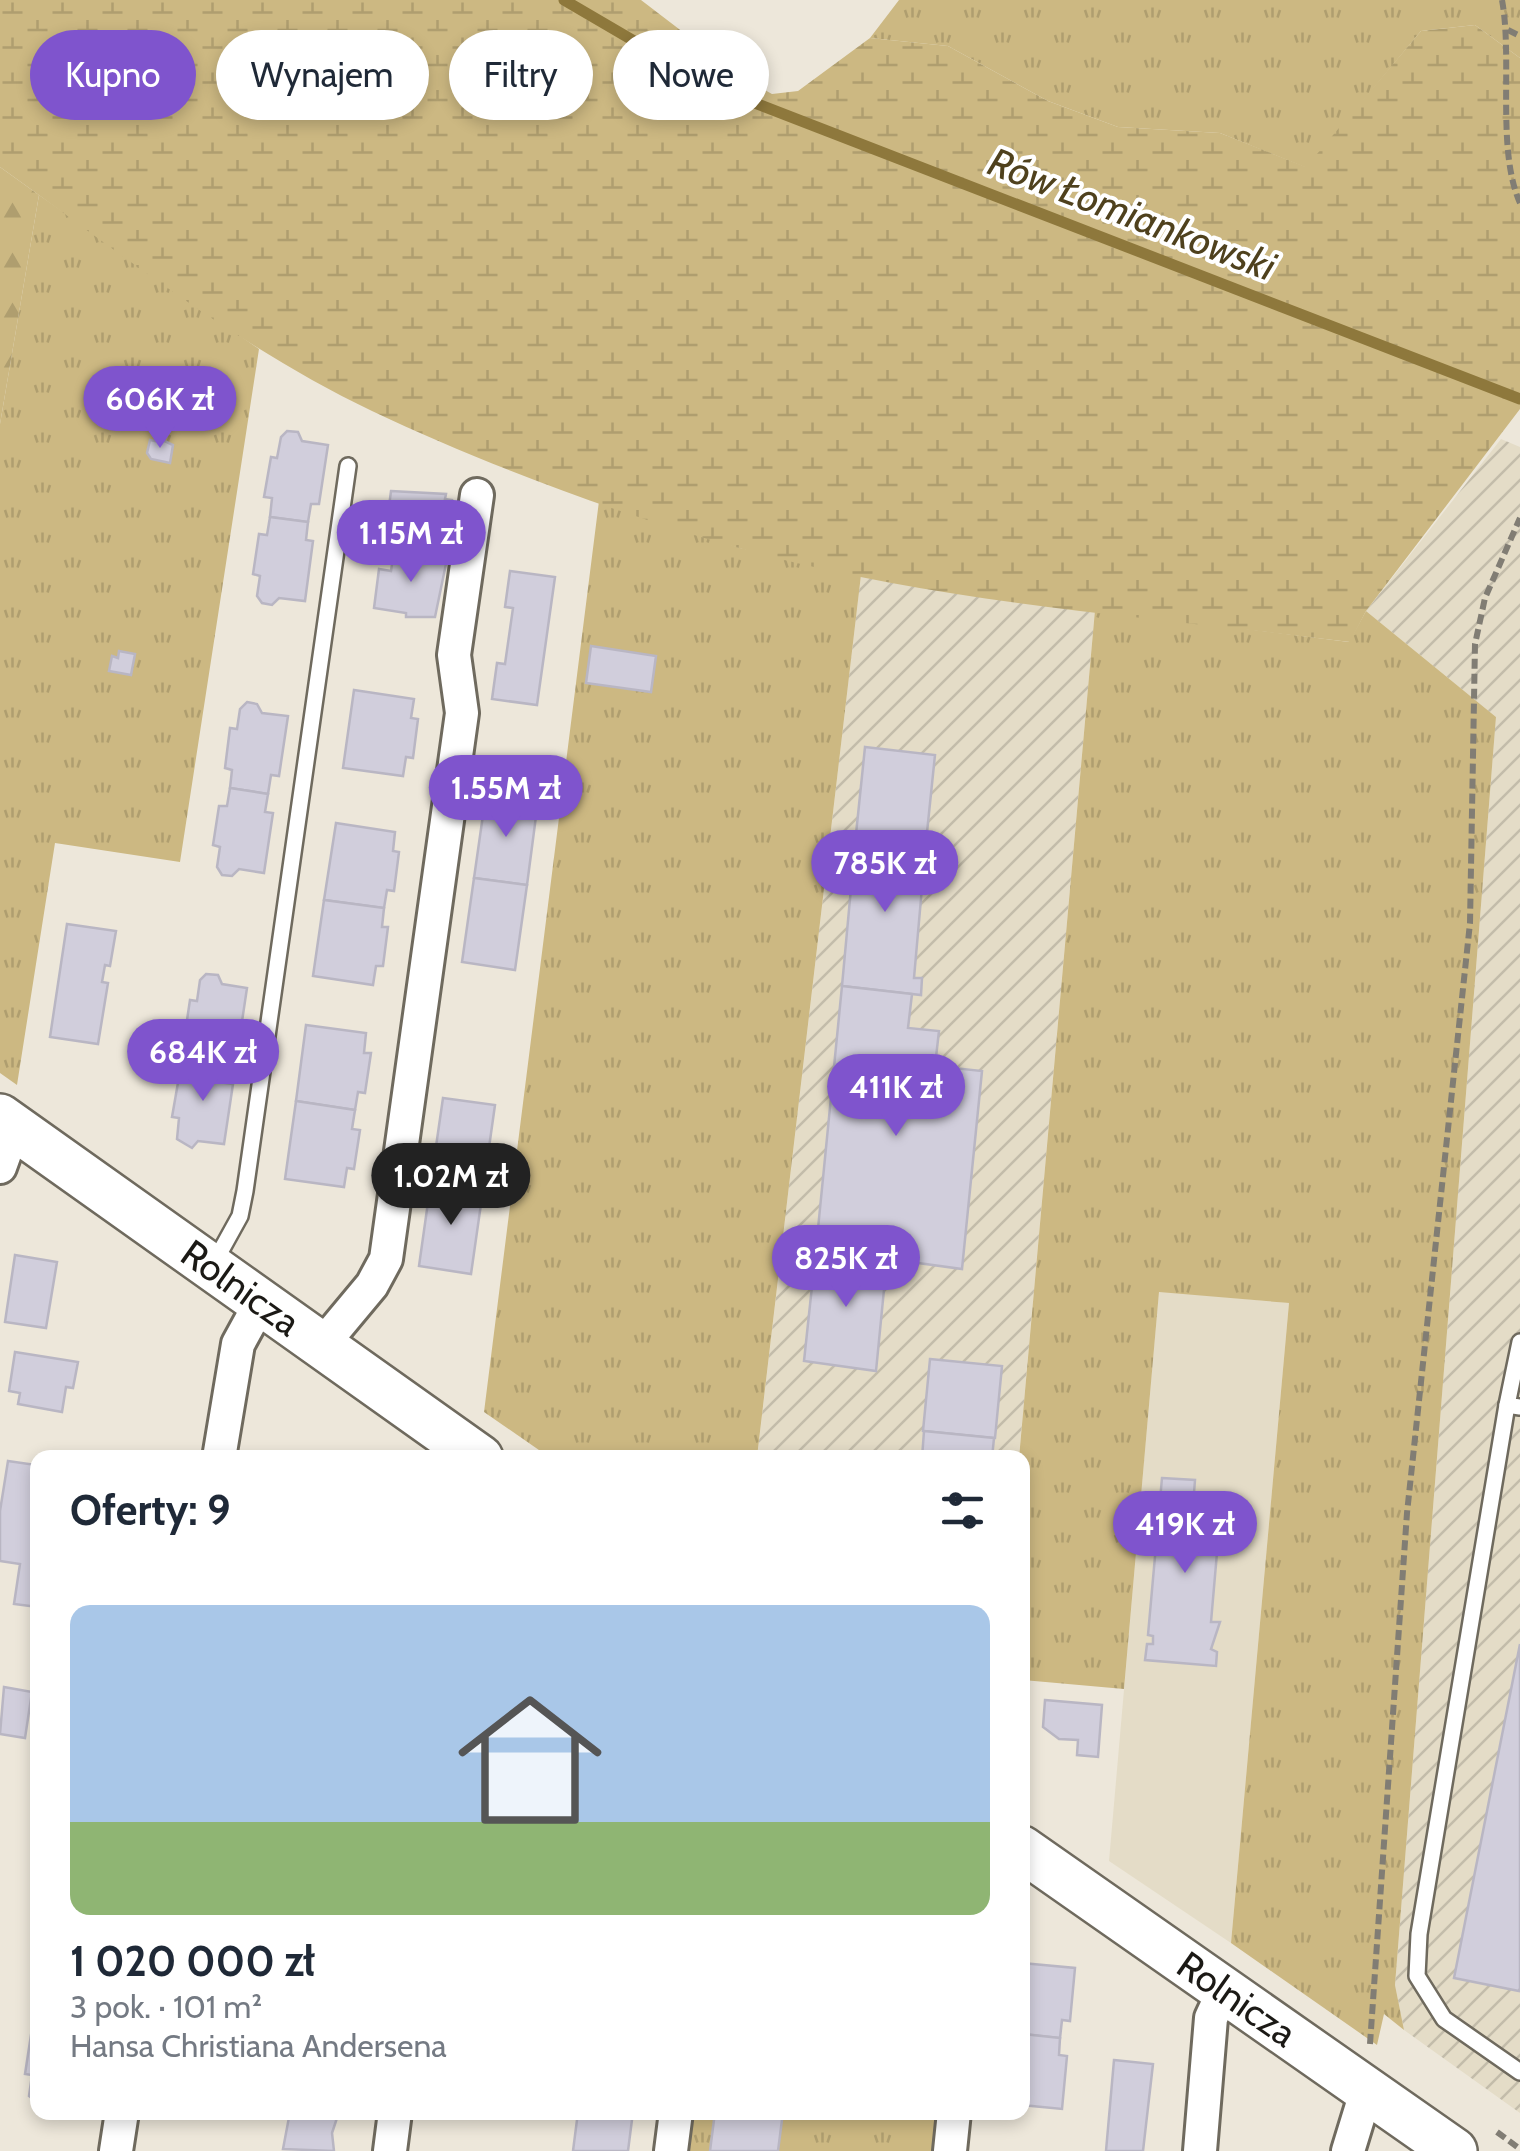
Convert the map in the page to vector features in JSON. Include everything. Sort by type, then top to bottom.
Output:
[{"type":"street","points":[[322,1346],[372,1285],[386,1259],[462,713],[454,655],[477,495]]},
{"type":"street","name":"Rolnicza","points":[[6,1139],[212,1266],[469,1450]]},
{"type":"street","points":[[220,1450],[238,1344],[261,1302]]},
{"type":"street","name":"Rolnicza","points":[[1030,1855],[1454,2151]]},
{"type":"street","points":[[1200,2151],[1211,2018],[1224,1990]]},
{"type":"street","points":[[1348,2151],[1367,2089]]},
{"type":"street","points":[[116,2151],[121,2120]]},
{"type":"street","points":[[390,2151],[394,2120]]},
{"type":"street","points":[[671,2151],[675,2120]]},
{"type":"street","points":[[950,2151],[953,2120]]},
{"type":"lane","points":[[212,1266],[240,1216],[246,1191],[348,466]]},
{"type":"lane","points":[[1520,1342],[1514,1406],[1418,1934],[1417,1976],[1444,2020],[1520,2072]]},
{"type":"path","points":[[1502,0],[1508,30],[1508,118],[1520,202]]},
{"type":"path","points":[[1508,30],[1520,36]]},
{"type":"path","points":[[1367,2089],[1408,1512],[1470,923],[1474,644],[1485,598],[1520,518]]},
{"type":"path","points":[[1496,2132],[1520,2148]]},
{"type":"shaded area","points":[[1501,439],[1520,447],[1520,2113],[1404,2030],[1395,1985],[1496,717],[1366,611]]},
{"type":"shaded area","points":[[861,575],[1095,610],[1020,1450],[758,1450]]},
{"type":"shaded area","points":[[1159,1291],[1289,1303],[1231,1943],[1109,1861]]},
{"type":"green space","points":[[0,0],[641,0],[680,30],[613,30],[613,120],[769,120],[769,92],[798,91],[870,38],[948,46],[1048,101],[1118,127],[1220,133],[1306,167],[1421,31],[1475,25],[1520,58],[1520,409],[1366,611],[1350,642],[1119,616],[889,583],[739,548],[647,520],[506,469],[372,411],[322,386],[227,328],[0,167]]},
{"type":"green space","points":[[899,0],[1520,0],[1520,58],[1475,25],[1421,31],[1307,168],[1220,133],[1118,127],[1048,101],[948,46],[870,38]]},
{"type":"green space","points":[[0,167],[39,195],[0,424]]},
{"type":"green space","points":[[39,195],[259,349],[180,862],[55,843],[17,1085],[0,1073],[0,424]]},
{"type":"green space","points":[[599,501],[740,548],[861,575],[758,1450],[539,1450],[484,1412]]},
{"type":"green space","points":[[1095,610],[1349,642],[1366,611],[1496,717],[1395,1985],[1404,2030],[1384,2014],[1377,2045],[1231,1943],[1289,1303],[1159,1292],[1124,1689],[1030,1681],[1030,1450],[1020,1450]]},
{"type":"green space","points":[[690,2120],[938,2120],[935,2151],[687,2151]]},
{"type":"building","points":[[287,431],[298,432],[302,441],[328,445],[319,504],[311,504],[308,522],[270,517],[272,498],[264,497],[271,457],[277,458],[281,437]]},
{"type":"building","points":[[156,437],[173,445],[170,463],[151,459],[147,453],[150,440],[155,441]]},
{"type":"building","points":[[391,491],[446,494],[445,499],[452,500],[447,559],[394,551],[396,531],[386,530]]},
{"type":"building","points":[[270,517],[308,522],[306,540],[313,541],[305,601],[279,598],[272,605],[262,603],[257,596],[260,576],[253,574],[259,534],[267,535]]},
{"type":"building","points":[[394,551],[447,559],[435,617],[406,617],[406,613],[374,608],[379,569],[391,571]]},
{"type":"building","points":[[510,571],[555,577],[537,705],[492,699],[497,663],[505,664],[513,608],[505,607]]},
{"type":"building","points":[[591,646],[656,656],[651,692],[586,683]]},
{"type":"building","points":[[119,651],[135,654],[131,675],[109,671],[112,656],[118,658]]},
{"type":"building","points":[[354,690],[414,699],[411,718],[418,719],[413,758],[406,757],[403,776],[343,768]]},
{"type":"building","points":[[247,702],[257,704],[262,713],[288,716],[279,776],[271,775],[268,794],[230,788],[232,770],[225,768],[230,728],[237,729],[240,709]]},
{"type":"building","points":[[865,747],[935,755],[926,842],[856,834]]},
{"type":"building","points":[[230,788],[268,794],[265,812],[273,813],[264,873],[239,869],[232,876],[222,875],[217,867],[220,847],[213,845],[219,806],[227,806]]},
{"type":"building","points":[[486,794],[538,801],[527,885],[474,878]]},
{"type":"building","points":[[336,823],[395,832],[393,851],[399,852],[394,891],[387,890],[384,908],[324,900]]},
{"type":"building","points":[[856,834],[926,842],[914,978],[922,978],[921,995],[842,986]]},
{"type":"building","points":[[474,878],[527,885],[515,970],[462,962]]},
{"type":"building","points":[[324,900],[384,908],[382,927],[388,927],[383,966],[376,966],[373,985],[313,976]]},
{"type":"building","points":[[67,924],[116,931],[110,966],[105,965],[102,982],[108,983],[98,1044],[50,1037]]},
{"type":"building","points":[[206,974],[218,975],[222,984],[247,988],[238,1048],[231,1047],[228,1065],[189,1060],[192,1042],[184,1040],[190,1000],[197,1001],[200,980]]},
{"type":"building","points":[[842,986],[912,994],[908,1028],[939,1031],[935,1066],[982,1071],[962,1269],[816,1249]]},
{"type":"building","points":[[306,1025],[366,1033],[364,1053],[371,1053],[365,1093],[358,1092],[355,1110],[296,1101]]},
{"type":"building","points":[[189,1060],[228,1065],[225,1083],[233,1084],[224,1144],[198,1141],[192,1148],[177,1139],[179,1118],[172,1117],[179,1077],[186,1078]]},
{"type":"building","points":[[443,1098],[495,1105],[483,1190],[431,1181]]},
{"type":"building","points":[[296,1101],[355,1110],[352,1129],[360,1130],[354,1169],[347,1168],[344,1187],[285,1179]]},
{"type":"building","points":[[431,1181],[483,1190],[471,1274],[419,1266]]},
{"type":"building","points":[[816,1249],[887,1259],[876,1371],[804,1361]]},
{"type":"building","points":[[15,1255],[57,1262],[46,1328],[5,1322]]},
{"type":"building","points":[[15,1352],[78,1362],[73,1388],[66,1387],[62,1412],[18,1404],[20,1393],[9,1391]]},
{"type":"building","points":[[930,1359],[1002,1366],[995,1438],[923,1431]]},
{"type":"building","points":[[924,1431],[994,1438],[993,1450],[923,1450]]},
{"type":"building","points":[[8,1461],[30,1464],[30,1606],[14,1604],[20,1564],[0,1561],[0,1511]]},
{"type":"building","points":[[1162,1478],[1195,1480],[1194,1493],[1222,1495],[1211,1622],[1220,1622],[1211,1649],[1217,1652],[1216,1666],[1145,1660],[1147,1644],[1153,1644],[1153,1636],[1148,1635]]},
{"type":"building","points":[[1520,1644],[1520,1988],[1519,1991],[1454,1978]]},
{"type":"building","points":[[4,1687],[30,1692],[25,1738],[0,1734]]},
{"type":"building","points":[[1045,1700],[1102,1705],[1098,1757],[1077,1755],[1078,1740],[1059,1739],[1043,1727]]},
{"type":"building","points":[[1030,1964],[1075,1968],[1070,2021],[1062,2020],[1060,2038],[1030,2035]]},
{"type":"building","points":[[1030,2035],[1060,2038],[1059,2055],[1067,2056],[1062,2109],[1030,2106]]},
{"type":"building","points":[[30,2042],[30,2075],[25,2074]]},
{"type":"building","points":[[1114,2060],[1153,2064],[1143,2151],[1106,2151]]},
{"type":"building","points":[[288,2120],[336,2120],[332,2133],[334,2151],[283,2149]]},
{"type":"building","points":[[577,2120],[632,2120],[628,2151],[573,2151]]},
{"type":"building","points":[[714,2120],[782,2120],[778,2151],[710,2151]]},
{"type":"waterway","name":"Rów Łomiankowski","points":[[564,0],[711,86],[1520,399]]}]
